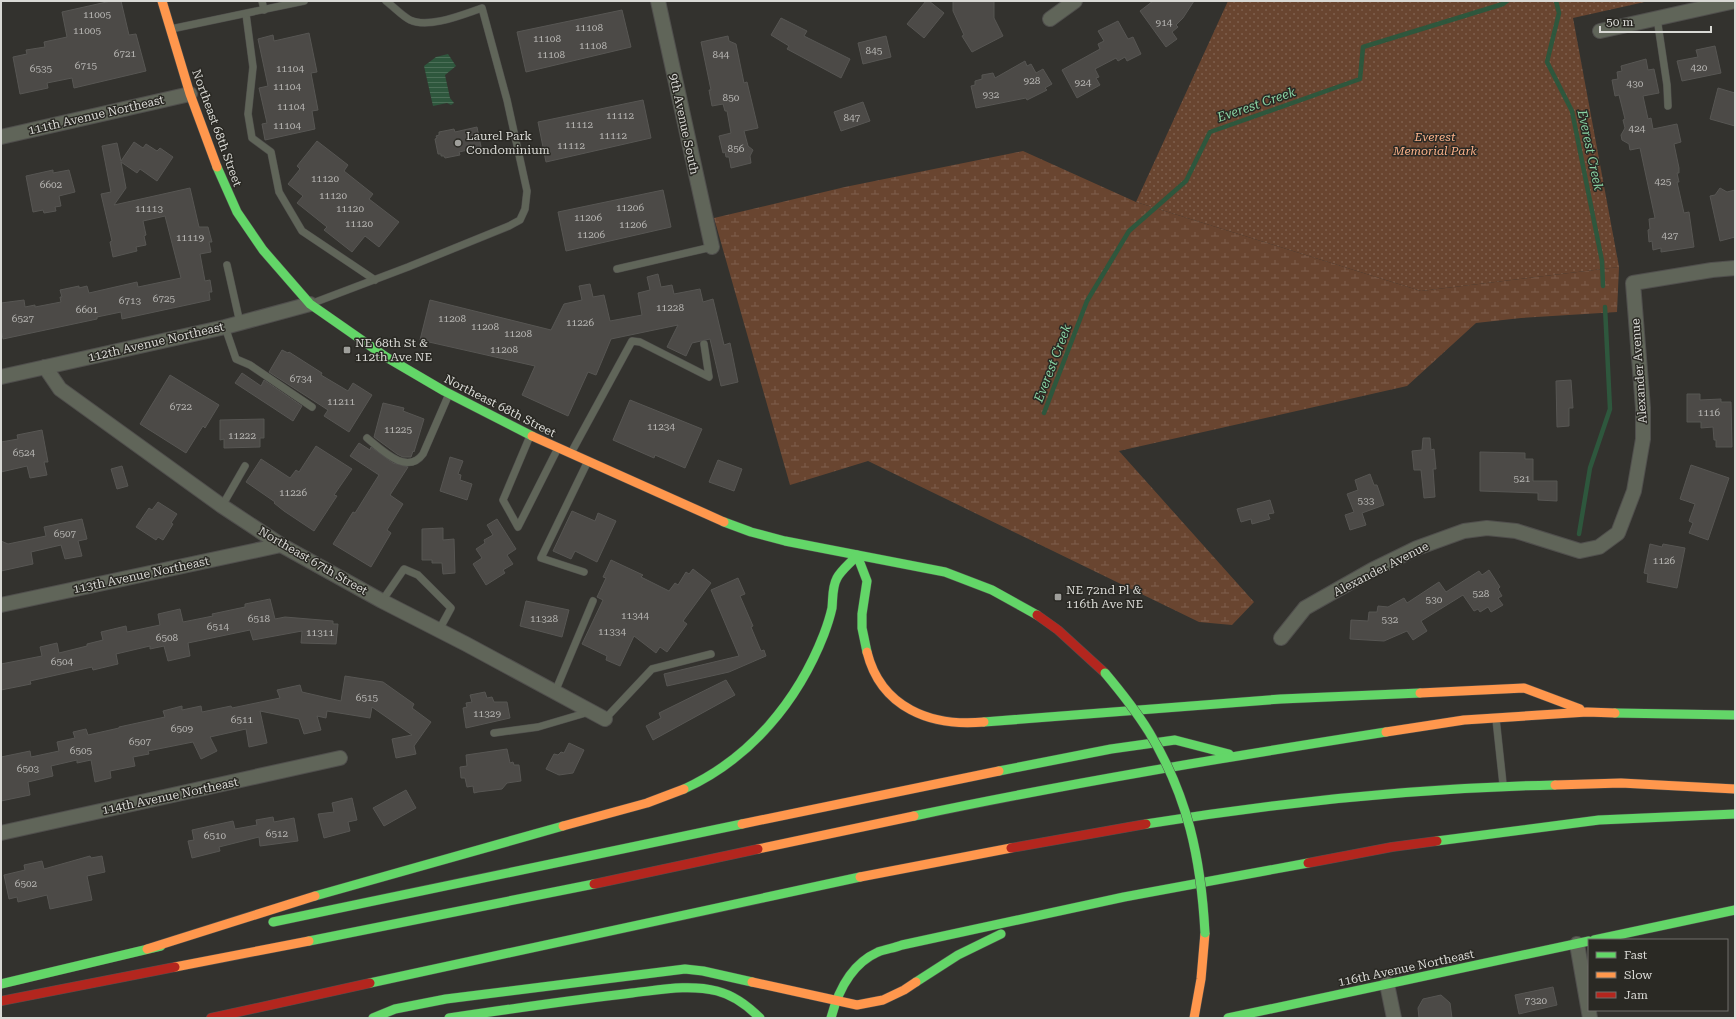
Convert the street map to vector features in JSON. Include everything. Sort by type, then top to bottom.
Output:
[{"type":"main road","name":"Northeast 68th Street","points":[[162,1],[190,94],[219,173],[237,212],[263,250],[310,304],[386,357],[449,394],[557,449],[712,518],[739,528],[785,541],[945,572],[992,590],[1029,610],[1058,630],[1105,673],[1123,693],[1156,741],[1170,767],[1181,794],[1197,850],[1204,894],[1205,933],[1201,979],[1194,1018]]},
{"type":"main road","points":[[147,949],[310,897],[647,803],[674,794],[700,781],[735,758],[756,740],[775,720],[794,694],[808,670],[822,640],[832,609],[836,580],[858,555],[867,581],[862,613],[866,656],[878,678],[892,697],[910,710],[936,720],[963,724],[1288,699],[1524,688],[1587,712]]},
{"type":"main road","points":[[1,1001],[561,891],[1028,792],[1236,756],[1464,720],[1496,717],[1587,712],[1735,715]]},
{"type":"main road","points":[[264,924],[1111,749],[1175,740],[1236,756]]},
{"type":"main road","points":[[211,1018],[884,872],[1082,835],[1231,810],[1392,793],[1504,786],[1622,783],[1735,789]]},
{"type":"main road","points":[[831,1018],[835,1000],[846,979],[860,963],[878,952],[902,945],[1124,897],[1392,847],[1599,820],[1735,814]]},
{"type":"main road","points":[[373,1018],[395,1009],[446,999],[685,969],[703,971],[857,1005],[891,998],[970,947],[1064,910]]},
{"type":"main road","points":[[1599,939],[1735,910]]},
{"type":"main road","points":[[1,984],[147,949],[240,929]]},
{"type":"main road","name":"116th Avenue Northeast","points":[[1228,1018],[1583,942]]},
{"type":"main road","points":[[449,1018],[584,998],[666,989],[698,988],[717,991],[733,998],[750,1008],[760,1018]]},
{"type":"street","name":"9th Avenue South","points":[[658,1],[712,247]]},
{"type":"street","points":[[1050,19],[1075,1]]},
{"type":"street","points":[[1600,31],[1734,1]]},
{"type":"street","name":"111th Avenue Northeast","points":[[1,137],[190,94]]},
{"type":"street","name":"Alexander Avenue","points":[[1281,638],[1305,608],[1372,570],[1417,548],[1464,531],[1487,528],[1516,531],[1580,551],[1599,547],[1618,533],[1634,491],[1643,439],[1643,408],[1633,283],[1712,270],[1735,268]]},
{"type":"street","name":"112th Avenue Northeast","points":[[1,377],[225,327],[310,304]]},
{"type":"street","name":"Northeast 67th Street","points":[[45,367],[60,389],[222,506],[281,545],[382,601],[605,719]]},
{"type":"street","name":"113th Avenue Northeast","points":[[1,605],[281,545]]},
{"type":"street","name":"114th Avenue Northeast","points":[[1,833],[340,758]]},
{"type":"street","points":[[1583,942],[1588,996]]},
{"type":"street","points":[[1387,984],[1394,1018]]},
{"type":"lane","points":[[262,1],[264,10]]},
{"type":"lane","points":[[171,30],[304,1]]},
{"type":"lane","points":[[310,304],[375,280],[509,226],[520,220],[525,210],[527,191],[507,100],[482,8],[430,23],[410,20],[386,1]]},
{"type":"lane","points":[[246,14],[253,67],[248,114],[252,138],[271,152],[279,192],[302,231],[375,280]]},
{"type":"lane","points":[[1657,18],[1667,85],[1668,106]]},
{"type":"lane","points":[[617,269],[712,247]]},
{"type":"lane","points":[[227,265],[240,323]]},
{"type":"lane","points":[[225,327],[236,359],[250,365],[312,407]]},
{"type":"lane","points":[[570,455],[632,341],[640,342],[709,377],[704,344]]},
{"type":"lane","points":[[367,438],[395,459],[408,464],[418,461],[423,454],[449,394]]},
{"type":"lane","points":[[530,436],[503,500],[518,527],[557,449]]},
{"type":"lane","points":[[584,572],[542,558],[587,462]]},
{"type":"lane","points":[[222,506],[244,466]]},
{"type":"lane","points":[[382,601],[404,569],[418,575],[451,608],[439,630]]},
{"type":"lane","points":[[555,692],[593,601]]},
{"type":"lane","points":[[605,719],[652,669],[711,654]]},
{"type":"lane","points":[[494,733],[538,727],[591,711]]},
{"type":"lane","points":[[1496,717],[1504,786]]},
{"type":"green space","name":"Everest Memorial Park","points":[[1228,1],[1649,1],[1573,18],[1619,267],[1421,291],[1136,202]]},
{"type":"green space","points":[[1023,151],[1136,202],[1421,291],[1619,267],[1617,312],[1521,318],[1476,323],[1407,386],[1119,451],[1254,602],[1232,625],[1199,622],[868,461],[790,485],[714,218],[845,187]]},
{"type":"shaded area","points":[[448,54],[456,66],[445,75],[450,98],[454,103],[451,105],[447,103],[433,106],[424,66],[436,57]]},
{"type":"building","points":[[111,1],[121,1],[129,35],[136,34],[146,71],[74,88],[72,78],[47,83],[48,88],[20,94],[13,57],[27,54],[26,50],[45,47],[44,42],[67,37],[62,12]]},
{"type":"building","points":[[926,1],[929,1],[944,13],[924,38],[907,24]]},
{"type":"building","points":[[953,1],[994,1],[994,18],[1003,36],[972,52],[962,36],[964,35],[953,11]]},
{"type":"building","points":[[1153,1],[1194,1],[1183,18],[1176,25],[1178,27],[1172,32],[1177,39],[1166,47],[1140,11]]},
{"type":"building","points":[[622,10],[631,47],[526,72],[517,32]]},
{"type":"building","points":[[781,18],[807,31],[804,36],[850,59],[841,78],[787,49],[789,46],[771,35]]},
{"type":"building","points":[[1118,21],[1128,39],[1133,37],[1141,54],[1127,61],[1125,57],[1118,61],[1116,58],[1095,69],[1099,77],[1096,78],[1100,85],[1077,98],[1062,70],[1100,49],[1098,44],[1104,41],[1098,31]]},
{"type":"building","points":[[309,33],[317,72],[311,73],[318,110],[312,111],[315,129],[265,140],[262,124],[267,123],[259,88],[268,86],[258,39],[273,35],[274,41]]},
{"type":"building","points":[[728,36],[729,41],[736,44],[744,83],[747,82],[758,128],[744,131],[748,146],[753,150],[750,156],[751,163],[731,168],[729,157],[726,157],[725,152],[723,153],[719,136],[731,133],[727,111],[725,111],[723,104],[712,106],[709,90],[711,90],[701,42]]},
{"type":"building","points":[[886,36],[891,57],[863,64],[858,43]]},
{"type":"building","points":[[1715,46],[1721,73],[1682,81],[1677,61],[1698,57],[1696,50]]},
{"type":"building","points":[[1646,59],[1648,70],[1654,69],[1659,93],[1643,96],[1648,119],[1651,118],[1653,129],[1677,124],[1681,142],[1674,144],[1679,168],[1679,173],[1677,173],[1679,182],[1677,182],[1684,213],[1689,212],[1694,247],[1661,252],[1661,248],[1653,250],[1652,241],[1649,242],[1648,230],[1650,229],[1649,219],[1655,218],[1640,148],[1630,150],[1629,144],[1622,140],[1621,135],[1625,128],[1623,120],[1625,119],[1619,95],[1615,96],[1612,80],[1618,79],[1617,72],[1622,71],[1621,66]]},
{"type":"building","points":[[1025,61],[1027,66],[1031,64],[1036,73],[1043,69],[1052,84],[1045,88],[1047,90],[1027,100],[1026,98],[976,108],[971,86],[975,85],[975,81],[982,79],[982,75],[993,73],[995,78]]},
{"type":"building","points":[[1718,88],[1735,93],[1735,126],[1710,119]]},
{"type":"building","points":[[643,100],[651,138],[546,162],[538,122]]},
{"type":"building","points":[[863,102],[870,121],[841,131],[834,112]]},
{"type":"building","name":"Laurel Park Condominium","points":[[477,127],[481,147],[459,152],[460,155],[445,158],[444,156],[441,156],[441,154],[438,154],[435,139],[437,138],[436,136],[439,135],[439,132],[454,129],[455,132]]},
{"type":"building","points":[[317,141],[348,165],[344,171],[373,194],[369,199],[399,222],[379,247],[365,236],[352,252],[324,230],[327,227],[297,203],[303,196],[288,184],[300,169],[297,166]]},
{"type":"building","points":[[134,142],[143,148],[146,144],[157,151],[160,148],[173,157],[157,181],[140,169],[137,173],[121,162],[126,188],[114,205],[190,188],[199,227],[208,227],[212,242],[209,242],[211,252],[200,254],[205,281],[210,280],[212,292],[209,292],[210,300],[122,319],[121,312],[97,317],[97,319],[3,339],[1,330],[1,303],[24,300],[25,307],[35,305],[35,307],[61,302],[60,297],[62,297],[60,290],[79,286],[79,288],[87,286],[89,293],[137,282],[138,287],[181,278],[165,216],[143,221],[146,235],[144,236],[146,245],[136,247],[137,251],[113,257],[110,242],[112,241],[101,194],[111,192],[102,146],[117,143],[121,161]]},
{"type":"building","points":[[53,170],[53,173],[69,170],[75,192],[59,196],[61,206],[55,207],[56,211],[44,213],[43,210],[33,212],[26,176]]},
{"type":"building","points":[[1720,188],[1727,192],[1735,190],[1735,237],[1720,241],[1710,196],[1715,195]]},
{"type":"building","points":[[663,190],[671,227],[566,251],[558,212]]},
{"type":"building","points":[[658,274],[661,287],[672,285],[674,294],[700,289],[703,302],[713,299],[724,345],[730,343],[738,382],[721,386],[710,339],[692,343],[686,356],[667,347],[678,325],[611,339],[596,375],[588,372],[568,416],[522,395],[535,366],[420,340],[430,300],[551,330],[564,304],[582,300],[579,286],[590,284],[593,297],[604,295],[610,321],[642,315],[638,293],[650,290],[647,277]]},
{"type":"building","points":[[282,350],[288,353],[289,352],[322,373],[321,375],[348,391],[353,383],[372,395],[349,432],[324,416],[328,410],[269,372]]},
{"type":"building","points":[[242,373],[261,386],[264,380],[302,406],[293,421],[235,383]]},
{"type":"building","points":[[170,375],[219,405],[205,428],[203,426],[186,453],[140,424]]},
{"type":"building","points":[[1571,380],[1573,408],[1569,408],[1569,426],[1557,427],[1556,381]]},
{"type":"building","points":[[1687,394],[1700,394],[1700,400],[1721,399],[1721,402],[1731,402],[1732,447],[1716,447],[1713,427],[1701,428],[1701,422],[1687,422]]},
{"type":"building","points":[[630,400],[702,429],[685,468],[655,455],[654,458],[613,440]]},
{"type":"building","points":[[383,403],[404,408],[403,411],[424,419],[414,452],[413,451],[411,457],[403,457],[397,454],[374,437]]},
{"type":"building","points":[[264,419],[264,438],[260,438],[260,447],[224,448],[224,439],[220,440],[220,420]]},
{"type":"building","points":[[42,430],[48,462],[44,462],[47,475],[30,478],[27,466],[1,472],[1,442],[18,439],[17,435]]},
{"type":"building","points":[[1423,438],[1430,438],[1431,450],[1434,449],[1436,469],[1433,469],[1435,497],[1424,498],[1421,470],[1414,470],[1412,451],[1422,450]]},
{"type":"building","points":[[359,443],[370,450],[371,447],[393,463],[408,467],[390,495],[403,504],[387,530],[391,533],[371,567],[333,544],[379,475],[350,456]]},
{"type":"building","points":[[316,446],[352,469],[334,495],[337,496],[314,531],[284,511],[274,503],[275,502],[246,482],[261,459],[290,478],[296,470],[299,472]]},
{"type":"building","points":[[1480,452],[1525,453],[1525,459],[1533,459],[1533,481],[1557,481],[1557,501],[1538,500],[1538,493],[1480,491]]},
{"type":"building","points":[[450,457],[463,461],[458,474],[461,475],[460,480],[472,484],[467,500],[440,491]]},
{"type":"building","points":[[718,460],[742,469],[734,491],[709,482]]},
{"type":"building","points":[[1691,465],[1729,478],[1708,540],[1689,533],[1693,523],[1689,521],[1695,504],[1680,499]]},
{"type":"building","points":[[122,466],[128,486],[117,489],[111,469]]},
{"type":"building","points":[[1370,474],[1374,485],[1377,485],[1384,505],[1362,513],[1366,525],[1350,530],[1345,515],[1354,512],[1347,494],[1358,490],[1355,480]]},
{"type":"building","points":[[1270,500],[1274,513],[1268,514],[1270,519],[1252,524],[1251,519],[1241,522],[1237,509]]},
{"type":"building","points":[[158,502],[177,514],[171,523],[173,524],[163,540],[158,537],[156,540],[136,527],[149,508],[152,510]]},
{"type":"building","points":[[572,511],[595,521],[598,513],[616,521],[597,562],[575,551],[571,559],[553,551]]},
{"type":"building","points":[[82,519],[87,539],[78,541],[82,556],[65,559],[61,545],[31,552],[33,564],[1,571],[1,541],[8,544],[46,536],[44,527]]},
{"type":"building","points":[[497,519],[516,549],[507,555],[513,564],[503,570],[505,573],[486,585],[473,564],[482,558],[476,549],[485,543],[484,540],[493,535],[487,525]]},
{"type":"building","points":[[443,528],[443,540],[454,539],[455,573],[443,574],[442,563],[432,563],[432,560],[422,560],[422,529]]},
{"type":"building","points":[[1650,544],[1662,547],[1663,544],[1685,548],[1677,588],[1647,582],[1648,574],[1644,573]]},
{"type":"building","points":[[611,560],[643,575],[641,577],[669,591],[675,583],[678,585],[686,572],[689,574],[693,569],[711,583],[683,621],[687,624],[667,652],[660,647],[656,653],[634,636],[620,666],[606,660],[607,656],[582,644],[603,600],[597,597],[606,578],[603,577]]},
{"type":"building","points":[[1489,570],[1500,587],[1498,589],[1502,596],[1498,598],[1503,605],[1491,612],[1488,607],[1480,612],[1478,609],[1474,611],[1463,595],[1421,621],[1427,631],[1413,640],[1407,631],[1384,641],[1350,639],[1351,620],[1368,621],[1369,612],[1377,612],[1378,606],[1388,607],[1404,598],[1407,603],[1439,582],[1446,592],[1479,571],[1482,575]]},
{"type":"building","points":[[738,578],[745,594],[740,596],[753,626],[751,627],[761,651],[764,650],[766,656],[729,672],[667,686],[664,674],[739,656],[711,590]]},
{"type":"building","points":[[270,599],[275,619],[285,617],[333,621],[333,624],[338,624],[336,644],[301,643],[302,631],[253,640],[250,630],[188,643],[190,656],[168,661],[164,646],[150,649],[150,646],[116,654],[118,664],[93,670],[92,667],[30,681],[31,684],[1,690],[1,664],[42,656],[40,647],[57,643],[59,653],[87,646],[87,644],[103,640],[101,632],[126,626],[127,632],[160,625],[158,614],[180,609],[183,622],[213,616],[212,614],[245,607],[245,604]]},
{"type":"building","points":[[526,601],[569,610],[562,637],[520,626]]},
{"type":"building","points":[[345,676],[383,682],[414,704],[412,708],[431,722],[414,746],[416,754],[396,758],[392,739],[412,735],[372,707],[370,718],[327,711],[326,718],[317,716],[321,730],[304,734],[299,719],[260,711],[267,743],[249,747],[246,729],[210,737],[217,751],[201,759],[193,742],[148,751],[149,754],[133,757],[135,766],[110,771],[111,778],[95,782],[91,760],[77,763],[77,760],[51,766],[53,776],[28,782],[30,795],[1,801],[1,757],[30,751],[31,757],[59,751],[57,742],[75,738],[73,732],[86,729],[88,735],[119,728],[165,717],[163,711],[182,706],[182,710],[201,706],[202,712],[231,706],[232,708],[280,698],[277,690],[300,685],[302,692],[341,701]]},
{"type":"building","points":[[726,680],[735,695],[653,740],[646,726],[661,718],[659,713]]},
{"type":"building","points":[[485,692],[487,698],[492,697],[494,702],[507,702],[510,718],[466,728],[463,708],[467,707],[466,703],[472,702],[470,695]]},
{"type":"building","points":[[569,743],[584,750],[573,773],[559,775],[546,769],[554,754],[558,755],[561,752],[564,753]]},
{"type":"building","points":[[507,749],[510,763],[513,762],[514,765],[519,765],[521,781],[507,783],[502,789],[474,793],[473,786],[467,787],[465,778],[461,778],[460,767],[467,766],[466,755]]},
{"type":"building","points":[[406,790],[416,808],[384,826],[373,808]]},
{"type":"building","points":[[352,798],[357,820],[348,822],[350,831],[324,838],[318,814],[334,812],[332,803]]},
{"type":"building","points":[[273,817],[274,822],[294,818],[298,841],[260,846],[259,837],[219,847],[220,851],[192,858],[188,841],[194,840],[192,830],[233,821],[235,829],[257,825],[256,820]]},
{"type":"building","points":[[90,856],[91,858],[102,856],[105,872],[87,876],[92,900],[50,909],[47,895],[18,902],[17,897],[9,899],[4,875],[25,870],[24,865],[42,861],[44,869]]},
{"type":"building","points":[[1553,987],[1557,1005],[1519,1014],[1515,995]]},
{"type":"building","points":[[1441,995],[1450,1003],[1452,1018],[1419,1018],[1418,1008],[1423,999]]},
{"type":"waterway","name":"Everest Creek","points":[[1044,413],[1087,301],[1129,231],[1186,181],[1210,132],[1360,79],[1363,47],[1503,4],[1507,1]]},
{"type":"waterway","name":"Everest Creek","points":[[1556,1],[1559,13],[1547,62],[1572,111],[1602,261],[1603,286]]},
{"type":"waterway","name":"Everest Creek","points":[[1579,534],[1590,468],[1610,409],[1605,307]]},
{"type":"traffic: fast","points":[[217,167],[237,212],[263,250],[310,304],[386,357],[444,391],[532,436]]},
{"type":"traffic: fast","points":[[724,522],[751,532],[785,541],[945,572],[992,590],[1037,615]]},
{"type":"traffic: fast","points":[[684,789],[730,762],[769,725],[786,705],[813,659],[824,634],[832,608],[835,581],[841,572],[857,555],[867,581],[862,614],[862,628],[867,652]]},
{"type":"traffic: fast","points":[[1105,673],[1144,724],[1174,780],[1183,804],[1196,854],[1205,933]]},
{"type":"traffic: fast","points":[[984,722],[1281,699],[1420,693]]},
{"type":"traffic: fast","points":[[1615,713],[1735,715]]},
{"type":"traffic: fast","points":[[914,816],[1031,792],[1386,732]]},
{"type":"traffic: fast","points":[[999,771],[1111,749],[1175,740],[1229,754]]},
{"type":"traffic: fast","points":[[1146,824],[1248,809],[1350,797],[1452,789],[1555,785]]},
{"type":"traffic: fast","points":[[1437,841],[1599,820],[1735,814]]},
{"type":"traffic: fast","points":[[273,922],[742,824]]},
{"type":"traffic: fast","points":[[315,896],[563,826]]},
{"type":"traffic: fast","points":[[831,1018],[842,988],[847,979],[860,964],[869,957],[881,951],[902,945],[1124,897],[1308,863]]},
{"type":"traffic: fast","points":[[370,983],[860,877]]},
{"type":"traffic: fast","points":[[309,941],[594,884]]},
{"type":"traffic: fast","points":[[1599,939],[1735,910]]},
{"type":"traffic: fast","points":[[916,982],[958,955],[1001,934]]},
{"type":"traffic: fast","points":[[1228,1018],[1588,941]]},
{"type":"traffic: fast","points":[[1,984],[161,946]]},
{"type":"traffic: fast","points":[[373,1018],[395,1009],[446,999],[685,969],[703,971],[752,982]]},
{"type":"traffic: fast","points":[[449,1018],[664,989],[685,988],[706,989],[729,995],[750,1009],[760,1018]]},
{"type":"traffic: slow","points":[[162,1],[190,94],[217,167]]},
{"type":"traffic: slow","points":[[532,436],[724,522]]},
{"type":"traffic: slow","points":[[867,652],[874,671],[884,687],[896,700],[911,710],[927,717],[945,721],[964,723],[984,722]]},
{"type":"traffic: slow","points":[[1420,693],[1524,688],[1580,709]]},
{"type":"traffic: slow","points":[[1386,732],[1464,720],[1587,712],[1615,713]]},
{"type":"traffic: slow","points":[[742,824],[999,771]]},
{"type":"traffic: slow","points":[[1555,785],[1621,783],[1735,789]]},
{"type":"traffic: slow","points":[[563,826],[647,803],[684,789]]},
{"type":"traffic: slow","points":[[758,849],[914,816]]},
{"type":"traffic: slow","points":[[860,877],[1011,848]]},
{"type":"traffic: slow","points":[[147,949],[315,896]]},
{"type":"traffic: slow","points":[[1194,1018],[1201,979],[1205,933]]},
{"type":"traffic: slow","points":[[175,967],[309,941]]},
{"type":"traffic: slow","points":[[752,982],[857,1005],[883,1000],[904,990],[916,982]]},
{"type":"traffic: jam","points":[[1037,615],[1058,630],[1105,673]]},
{"type":"traffic: jam","points":[[1011,848],[1146,824]]},
{"type":"traffic: jam","points":[[1308,863],[1392,847],[1437,841]]},
{"type":"traffic: jam","points":[[594,884],[758,849]]},
{"type":"traffic: jam","points":[[1,1001],[175,967]]},
{"type":"traffic: jam","points":[[211,1018],[370,983]]},
{"type":"place","name":"Laurel Park Condominium","points":[[458,143]]},
{"type":"place","name":"NE 68th St & 112th Ave NE","points":[[347,350]]},
{"type":"place","name":"NE 72nd Pl & 116th Ave NE","points":[[1058,597]]}]
